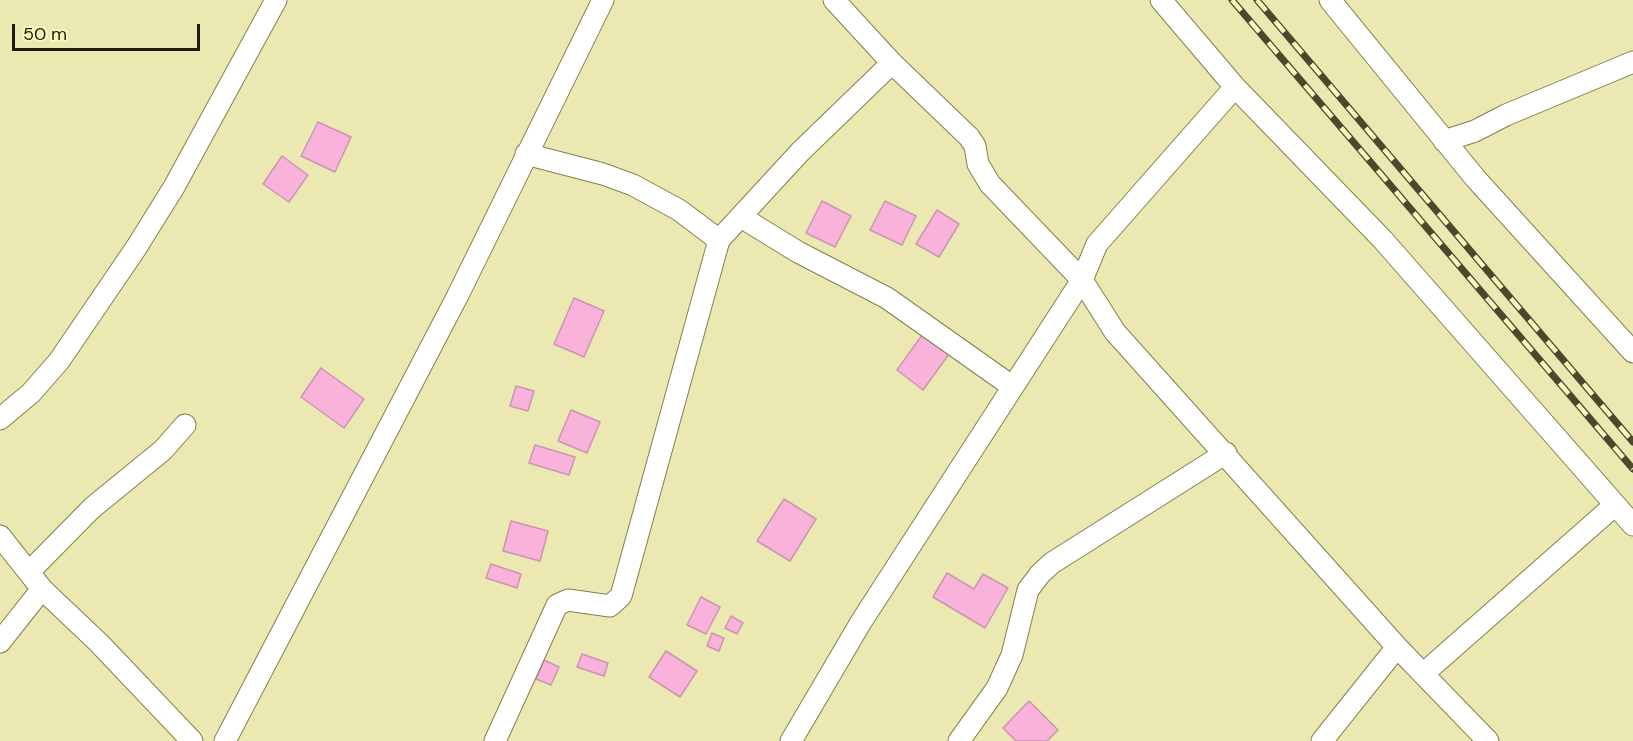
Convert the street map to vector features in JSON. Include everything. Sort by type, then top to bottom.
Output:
[{"type":"street","points":[[0,419],[31,393],[59,362],[136,248],[174,187],[276,0]]},
{"type":"street","points":[[225,741],[457,297],[603,0]]},
{"type":"street","points":[[834,0],[892,63],[969,137],[975,146],[978,164],[990,184],[1082,280],[1115,332],[1226,453],[1397,647],[1488,741]]},
{"type":"street","points":[[1161,0],[1235,87],[1383,240],[1633,525]]},
{"type":"street","points":[[1330,0],[1476,179],[1633,351]]},
{"type":"street","points":[[1444,141],[1475,131],[1506,115],[1633,62]]},
{"type":"street","points":[[495,741],[557,605],[568,600],[610,606],[621,596],[719,240],[800,153],[892,63]]},
{"type":"street","points":[[790,741],[861,622],[1082,280],[1097,244],[1235,87]]},
{"type":"street","points":[[526,154],[603,174],[633,185],[679,210],[719,240]]},
{"type":"street","points":[[741,217],[798,252],[887,298],[1013,387]]},
{"type":"street","points":[[29,572],[92,508],[163,450],[185,425]]},
{"type":"street","points":[[959,741],[997,688],[1012,655],[1028,590],[1040,574],[1052,563],[1226,453]]},
{"type":"street","points":[[1423,674],[1615,505]]},
{"type":"street","points":[[0,536],[42,589],[99,643],[192,741]]},
{"type":"street","points":[[0,642],[42,589]]},
{"type":"street","points":[[1322,741],[1397,647]]},
{"type":"building","points":[[318,122],[351,137],[335,172],[301,156]]},
{"type":"building","points":[[282,156],[308,175],[289,202],[263,184]]},
{"type":"building","points":[[822,201],[851,216],[835,247],[806,233]]},
{"type":"building","points":[[885,201],[916,216],[902,245],[870,230]]},
{"type":"building","points":[[937,210],[959,224],[939,257],[916,244]]},
{"type":"building","points":[[574,298],[604,311],[584,357],[554,344]]},
{"type":"building","points":[[925,331],[952,350],[923,390],[897,370]]},
{"type":"building","points":[[321,368],[364,399],[344,428],[301,397]]},
{"type":"building","points":[[516,386],[534,391],[528,411],[510,406]]},
{"type":"building","points":[[571,410],[600,422],[587,453],[558,441]]},
{"type":"building","points":[[535,445],[575,457],[569,475],[529,463]]},
{"type":"building","points":[[784,499],[816,519],[790,561],[757,541]]},
{"type":"building","points":[[511,521],[548,531],[540,561],[503,551]]},
{"type":"building","points":[[491,564],[521,574],[517,588],[486,578]]},
{"type":"building","points":[[947,573],[974,589],[983,574],[1008,588],[985,628],[933,597]]},
{"type":"building","points":[[701,597],[720,607],[706,634],[687,625]]},
{"type":"building","points":[[731,616],[743,623],[737,634],[725,628]]},
{"type":"building","points":[[712,633],[724,638],[719,651],[707,646]]},
{"type":"building","points":[[666,651],[697,671],[680,697],[649,677]]},
{"type":"building","points":[[582,654],[608,663],[604,676],[577,667]]},
{"type":"building","points":[[544,660],[559,667],[551,685],[536,679]]},
{"type":"building","points":[[1029,701],[1058,730],[1047,741],[1016,741],[1003,728]]},
{"type":"railway","points":[[1232,0],[1633,469]]},
{"type":"railway","points":[[1257,0],[1633,442]]}]
